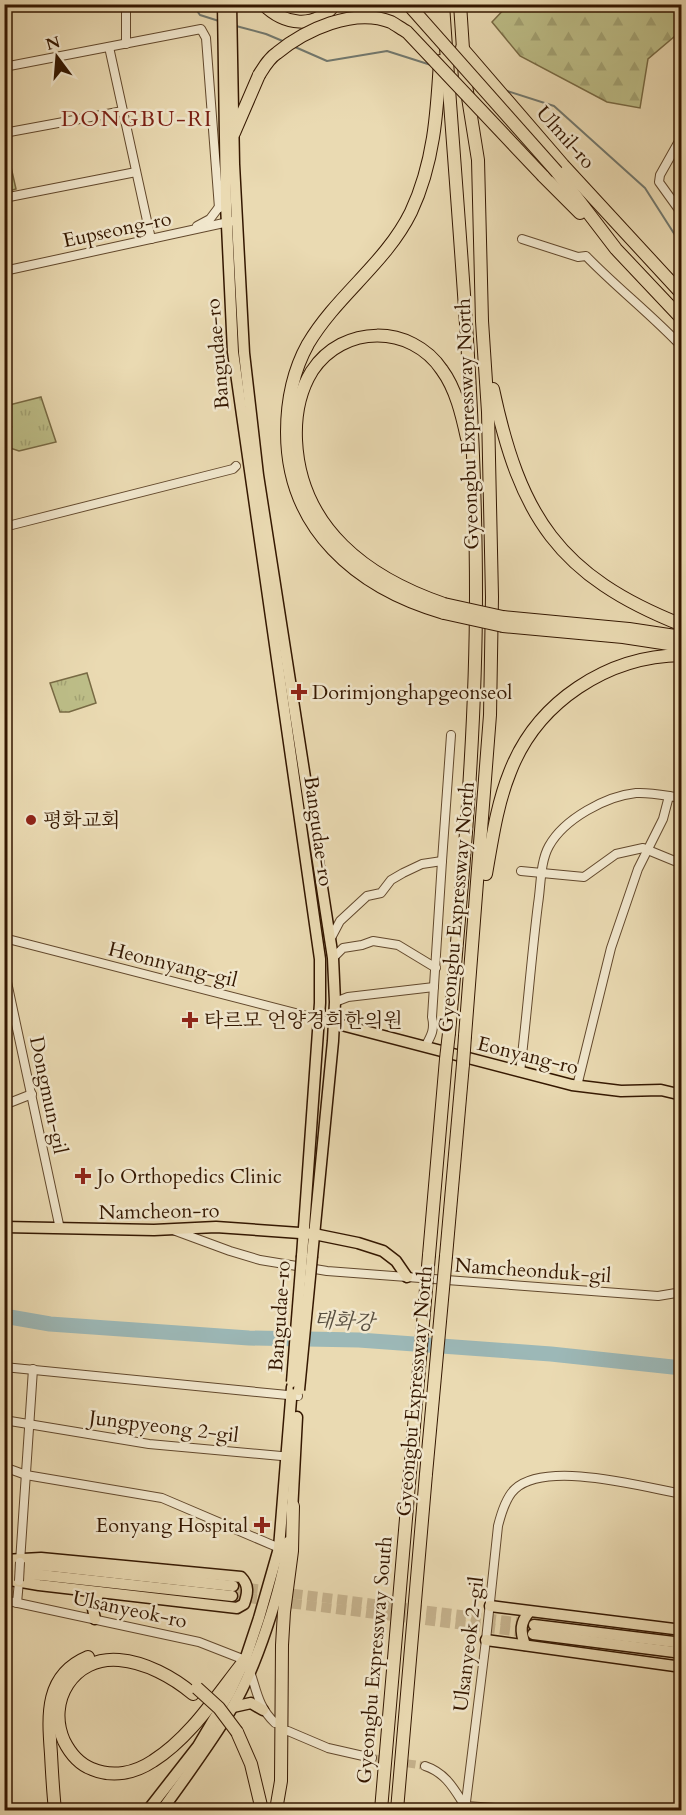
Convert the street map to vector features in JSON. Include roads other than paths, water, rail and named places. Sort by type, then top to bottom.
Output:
[{"type":"highway","points":[[263,4],[272,14],[282,19],[300,22],[315,20],[335,4]]},
{"type":"highway","points":[[408,4],[560,169]]},
{"type":"highway","name":"Ulmil-ro","points":[[423,4],[560,169],[681,294]]},
{"type":"highway","points":[[443,5],[444,98],[417,199],[392,243],[331,311],[306,348],[290,393],[287,436],[291,467],[299,495],[311,523],[325,542],[349,566],[371,582],[409,601],[503,622],[681,646]]},
{"type":"highway","name":"Gyeongbu Expressway North","points":[[397,1810],[475,928],[490,715],[492,597],[488,412],[482,321],[478,160],[465,79],[460,5]]},
{"type":"highway","points":[[234,133],[260,75],[275,53],[304,35],[333,22],[356,18],[390,22],[407,32],[543,176],[616,249]]},
{"type":"highway","name":"Gyeongbu Expressway South","points":[[381,1810],[462,898],[471,755],[476,596],[471,406],[444,98]]},
{"type":"highway","name":"Ulmil-ro","points":[[560,169],[616,249],[681,319]]},
{"type":"highway","points":[[482,321],[492,387],[507,449],[523,491],[540,522],[568,556],[599,582],[639,607],[681,625]]},
{"type":"highway","points":[[444,609],[370,570],[343,547],[318,514],[300,470],[296,433],[299,403],[316,365],[340,344],[365,336],[391,336],[419,346],[442,368],[452,388],[466,434],[473,477]]},
{"type":"highway","points":[[503,622],[619,628],[681,637]]},
{"type":"highway","points":[[475,928],[503,792],[517,756],[536,726],[565,696],[600,674],[645,659],[681,655]]},
{"type":"highway","points":[[276,1810],[281,1781],[282,1645],[292,1551],[292,1506]]},
{"type":"highway","points":[[55,1810],[49,1710],[56,1687],[70,1668],[80,1661],[112,1652],[128,1653],[148,1659],[167,1668],[195,1691],[233,1734],[248,1755],[262,1810]]},
{"type":"highway","points":[[195,1691],[147,1667],[119,1660],[99,1662],[81,1670],[66,1685],[58,1711],[60,1729],[72,1754],[88,1768],[110,1774],[139,1769],[155,1760],[183,1737],[248,1665]]},
{"type":"highway","points":[[233,1734],[245,1766],[255,1810]]},
{"type":"main road","name":"Bangudae-ro","points":[[231,4],[226,12],[234,133],[231,221],[233,352],[320,958],[309,1234]]},
{"type":"main road","name":"Bangudae-ro","points":[[162,1810],[200,1759],[233,1707],[283,1550],[292,1506],[295,1392],[309,1234],[335,1002],[333,958],[258,475],[231,221],[225,188],[227,38]]},
{"type":"main road","name":"Eonyang-ro","points":[[334,1023],[577,1086],[621,1091],[661,1090],[681,1095]]},
{"type":"main road","name":"Namcheon-ro","points":[[4,1227],[171,1230],[216,1227],[309,1234],[358,1242],[383,1251],[396,1261],[407,1277]]},
{"type":"main road","name":"Bangudae-ro","points":[[283,1550],[292,1457]]},
{"type":"main road","points":[[4,1560],[41,1558],[241,1577],[247,1583],[248,1595],[244,1604],[237,1608],[4,1579]]},
{"type":"main road","name":"Ulsanyeok-ro","points":[[4,1565],[51,1566],[232,1591],[4,1573]]},
{"type":"main road","points":[[95,1619],[93,1609],[99,1592]]},
{"type":"main road","points":[[490,1606],[681,1630]]},
{"type":"main road","points":[[525,1645],[520,1627],[529,1612]]},
{"type":"main road","points":[[681,1643],[533,1629],[681,1653]]},
{"type":"main road","points":[[486,1640],[681,1667]]},
{"type":"main road","name":"Bangudae-ro","points":[[148,1810],[198,1746],[248,1665]]},
{"type":"main road","points":[[233,1707],[251,1703],[263,1710]]},
{"type":"street","points":[[126,4],[126,44]]},
{"type":"street","points":[[4,67],[201,29],[206,38],[219,207]]},
{"type":"street","points":[[109,47],[151,239]]},
{"type":"street","points":[[4,133],[123,111]]},
{"type":"street","points":[[681,142],[678,143],[660,175],[660,182],[681,214]]},
{"type":"street","points":[[4,198],[136,172]]},
{"type":"street","points":[[188,231],[210,219],[219,207],[225,188]]},
{"type":"street","name":"Eupseong-ro","points":[[4,271],[231,221]]},
{"type":"street","points":[[522,239],[578,257],[586,256],[681,347]]},
{"type":"street","points":[[4,527],[233,469],[236,466]]},
{"type":"street","points":[[425,1047],[433,1032],[442,861],[452,735]]},
{"type":"street","points":[[520,1072],[542,873],[548,848],[556,836],[583,812],[620,796],[638,793],[681,798]]},
{"type":"street","points":[[577,1086],[611,948],[638,869],[663,819],[669,796]]},
{"type":"street","points":[[521,871],[584,877],[616,854],[643,848],[681,864]]},
{"type":"street","points":[[330,940],[340,921],[367,897],[381,893],[392,880],[403,873],[422,864],[442,861]]},
{"type":"street","name":"Heonnyang-gil","points":[[4,938],[334,1023]]},
{"type":"street","points":[[333,958],[343,948],[373,941],[398,945],[436,968]]},
{"type":"street","name":"Dongmun-gil","points":[[4,968],[60,1229]]},
{"type":"street","points":[[335,1002],[348,997],[434,987]]},
{"type":"street","points":[[4,1105],[32,1095]]},
{"type":"street","name":"Namcheonduk-gil","points":[[171,1230],[260,1260],[327,1270],[658,1296],[681,1292]]},
{"type":"street","points":[[4,1367],[295,1392]]},
{"type":"street","points":[[17,1603],[33,1369]]},
{"type":"street","name":"Jungpyeong 2-gil","points":[[4,1420],[149,1444],[292,1457]]},
{"type":"street","points":[[4,1467],[26,1475],[162,1498],[283,1550]]},
{"type":"street","name":"Ulsanyeok 2-gil","points":[[465,1808],[498,1526],[503,1510],[515,1489],[534,1480],[564,1475],[681,1494]]},
{"type":"street","name":"Ulsanyeok-ro","points":[[4,1600],[199,1642],[248,1665]]},
{"type":"street","points":[[248,1665],[263,1710],[275,1722]]},
{"type":"street","points":[[288,1731],[315,1743],[372,1758]]},
{"type":"street","points":[[425,1766],[437,1770],[446,1778],[465,1808],[524,1810]]},
{"type":"waterway","points":[[192,4],[200,15],[219,21]]},
{"type":"waterway","points":[[236,26],[285,42]]},
{"type":"waterway","points":[[295,47],[327,61],[387,51],[431,65]]},
{"type":"waterway","points":[[504,90],[554,106],[645,188],[682,246]]},
{"type":"waterway","name":"태화강","points":[[4,1316],[50,1324],[249,1338],[359,1340],[551,1354],[682,1368]]},
{"type":"tunnel","points":[[233,1586],[531,1624]]},
{"type":"tunnel","points":[[232,1596],[529,1633]]},
{"type":"tunnel","points":[[372,1758],[425,1766]]},
{"type":"place","name":"Dorimjonghapgeonseol","points":[[299,692]]},
{"type":"place","name":"평화교회","points":[[31,820]]},
{"type":"place","name":"타르모 언양경희한의원","points":[[190,1020]]},
{"type":"place","name":"Jo Orthopedics Clinic","points":[[83,1176]]},
{"type":"place","name":"Eonyang Hospital","points":[[262,1525]]},
{"type":"district","name":"DONGBU-RI","points":[[137,118]]}]
